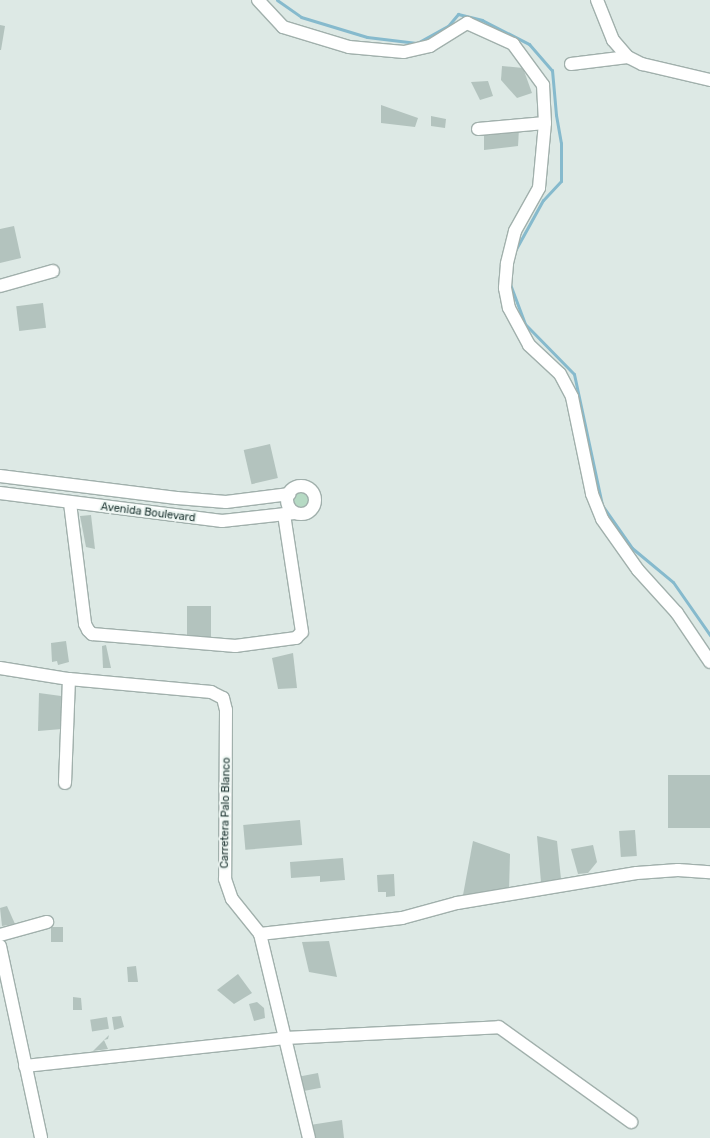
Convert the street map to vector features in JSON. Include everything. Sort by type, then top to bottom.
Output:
[{"type":"street","points":[[258,0],[283,27],[349,47],[404,52],[430,46],[467,23],[514,44],[543,85],[545,123],[539,188],[515,231],[507,264],[505,288],[509,308],[528,345],[560,374],[572,397],[592,494],[602,519],[638,570],[677,613],[710,662]]},
{"type":"street","points":[[597,0],[613,40],[628,57],[642,64],[710,80]]},
{"type":"street","points":[[571,64],[628,57]]},
{"type":"street","points":[[478,130],[545,123]]},
{"type":"street","points":[[0,286],[53,271]]},
{"type":"street","name":"Avenida Boulevard","points":[[0,476],[177,498],[226,502],[289,494]]},
{"type":"street","points":[[70,503],[85,624],[92,634],[235,646],[296,638],[302,632],[289,507],[289,494],[295,488],[304,487],[311,491],[314,495],[314,504],[312,508],[304,513],[290,514]]},
{"type":"street","name":"Avenida Boulevard","points":[[0,493],[222,521],[290,514]]},
{"type":"street","name":"Carretera Palo Blanco","points":[[0,668],[69,679],[211,692],[223,698],[226,710],[225,879],[232,899],[260,934],[309,1138]]},
{"type":"street","points":[[65,783],[69,679]]},
{"type":"street","points":[[260,934],[402,918],[457,903],[637,872],[678,870],[710,872]]},
{"type":"street","points":[[0,935],[47,922]]},
{"type":"street","points":[[0,946],[24,1066],[41,1138]]},
{"type":"street","points":[[24,1066],[285,1038],[499,1027],[632,1122]]},
{"type":"green space","points":[[301,489],[309,492],[312,500],[309,508],[301,511],[293,508],[290,500],[293,492]]},
{"type":"building","points":[[0,25],[5,26],[1,50],[0,50]]},
{"type":"building","points":[[502,66],[523,68],[532,93],[517,98],[501,80]]},
{"type":"building","points":[[488,81],[493,96],[480,100],[471,82]]},
{"type":"building","points":[[381,105],[418,118],[415,127],[381,123]]},
{"type":"building","points":[[431,116],[446,119],[445,128],[431,126]]},
{"type":"building","points":[[519,129],[518,146],[484,150],[484,134]]},
{"type":"building","points":[[14,226],[21,258],[0,263],[0,229]]},
{"type":"building","points":[[43,303],[46,328],[19,331],[16,306]]},
{"type":"building","points":[[270,444],[278,478],[252,484],[244,450]]},
{"type":"building","points":[[91,515],[95,549],[86,547],[80,516]]},
{"type":"building","points":[[187,606],[211,606],[211,637],[187,637]]},
{"type":"building","points":[[66,641],[69,662],[58,665],[57,661],[52,662],[51,643]]},
{"type":"building","points":[[106,645],[111,668],[103,668],[102,646]]},
{"type":"building","points":[[293,653],[297,688],[278,689],[272,658]]},
{"type":"building","points":[[39,693],[61,696],[62,729],[38,731]]},
{"type":"building","points":[[668,775],[710,775],[710,828],[668,828]]},
{"type":"building","points":[[300,820],[302,845],[245,850],[243,825]]},
{"type":"building","points":[[635,830],[637,856],[621,857],[619,831]]},
{"type":"building","points":[[537,836],[557,841],[561,879],[541,882]]},
{"type":"building","points":[[473,841],[510,854],[509,891],[490,895],[463,895]]},
{"type":"building","points":[[593,845],[597,862],[588,873],[578,874],[571,849]]},
{"type":"building","points":[[343,858],[345,880],[320,882],[320,876],[291,878],[290,862]]},
{"type":"building","points":[[394,874],[395,896],[386,897],[386,892],[378,892],[377,875]]},
{"type":"building","points":[[7,906],[15,924],[2,926],[0,908]]},
{"type":"building","points":[[51,927],[63,927],[63,942],[51,942]]},
{"type":"building","points":[[329,941],[337,977],[309,972],[302,942]]},
{"type":"building","points":[[136,966],[138,982],[128,982],[127,967]]},
{"type":"building","points":[[238,974],[252,993],[234,1004],[217,990]]},
{"type":"building","points":[[73,997],[81,998],[82,1010],[73,1010]]},
{"type":"building","points":[[257,1002],[264,1008],[265,1018],[254,1021],[249,1004]]},
{"type":"building","points":[[121,1016],[124,1027],[114,1030],[112,1017]]},
{"type":"building","points":[[107,1017],[109,1029],[92,1032],[90,1020]]},
{"type":"building","points":[[104,1040],[108,1049],[93,1051]]},
{"type":"building","points":[[318,1073],[321,1088],[301,1092],[298,1077]]},
{"type":"building","points":[[342,1120],[344,1138],[312,1138],[310,1125]]},
{"type":"waterway","points":[[277,0],[301,17],[367,37],[417,43],[448,26],[458,14],[482,20],[529,44],[552,70],[556,115],[561,143],[561,181],[543,200],[516,249]]},
{"type":"waterway","points":[[510,284],[525,324],[574,374],[602,505],[632,548],[673,582],[710,635]]}]
